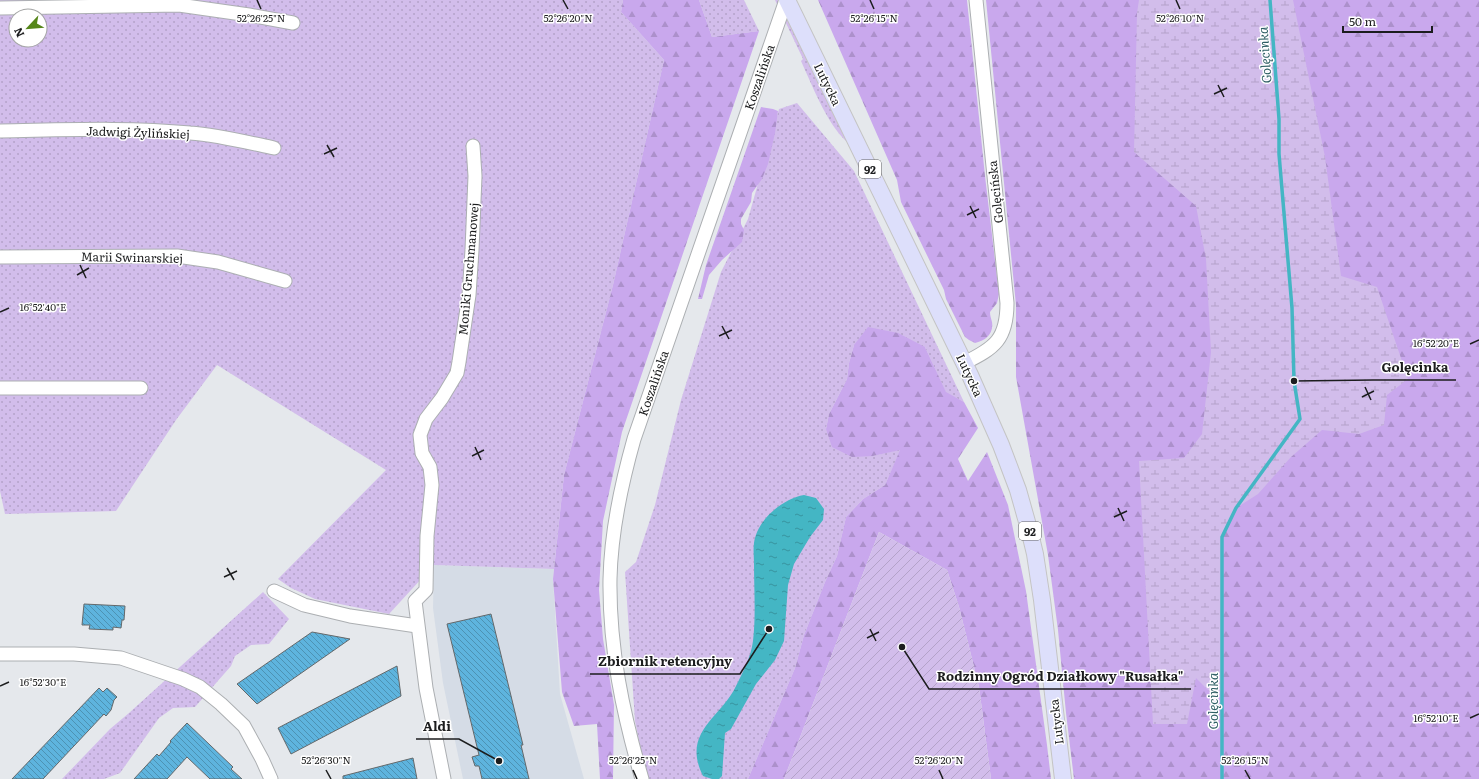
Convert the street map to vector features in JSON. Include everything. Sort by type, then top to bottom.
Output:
[{"type":"main road","name":"Lutycka","points":[[786,0],[964,363],[1008,462],[1018,490],[1035,554],[1042,600],[1063,779]]},
{"type":"street","name":"Koszalińska","points":[[642,779],[618,681],[613,640],[610,578],[616,516],[626,466],[634,439],[786,0]]},
{"type":"street","name":"Golęcińska","points":[[964,363],[984,352],[997,342],[1004,329],[1008,303],[976,0]]},
{"type":"street","points":[[0,8],[179,5],[293,23]]},
{"type":"street","name":"Jadwigi Żylińskiej","points":[[0,131],[108,130],[190,133],[274,148]]},
{"type":"street","name":"Moniki Gruchmanowej","points":[[444,779],[426,688],[415,601],[426,590],[427,536],[432,485],[430,467],[422,453],[420,436],[426,419],[442,398],[457,373],[469,295],[475,176],[473,146]]},
{"type":"street","name":"Marii Swinarskiej","points":[[0,257],[177,256],[218,262],[286,281]]},
{"type":"street","points":[[0,388],[141,388]]},
{"type":"street","points":[[274,591],[304,606],[350,616],[417,626]]},
{"type":"street","points":[[0,654],[74,654],[121,658],[183,679],[200,687],[221,704],[244,726],[271,779]]},
{"type":"shaded area","points":[[434,565],[554,569],[553,579],[560,694],[584,779],[463,779],[443,683],[433,608]]},
{"type":"green space","points":[[0,0],[623,0],[621,12],[664,60],[613,285],[564,475],[554,569],[434,565],[389,614],[315,599],[291,588],[278,579],[386,470],[217,365],[176,420],[116,511],[5,514],[0,491]]},
{"type":"green space","points":[[623,0],[699,0],[712,37],[759,31],[622,432],[603,521],[599,590],[603,639],[614,705],[613,779],[600,779],[597,724],[574,726],[562,692],[553,579],[564,475],[613,285],[664,60],[621,12]]},
{"type":"green space","points":[[699,0],[744,0],[759,31],[712,37]]},
{"type":"green space","points":[[775,0],[780,0],[848,140],[846,141],[832,125],[820,104],[801,61],[803,59]]},
{"type":"green space","points":[[818,0],[967,0],[999,294],[997,303],[990,312],[992,330],[982,341],[975,343],[965,337],[946,299],[944,290],[901,202],[897,180]]},
{"type":"green space","points":[[986,0],[1479,0],[1479,779],[1074,779],[1058,630],[1048,555],[1016,377],[1016,305]]},
{"type":"green space","points":[[1139,0],[1293,0],[1325,157],[1341,276],[1377,287],[1408,379],[1387,395],[1384,425],[1359,434],[1322,430],[1291,457],[1258,494],[1236,508],[1222,537],[1222,691],[1212,694],[1196,678],[1187,724],[1153,724],[1139,461],[1184,458],[1202,434],[1211,352],[1206,259],[1196,206],[1134,152],[1137,13]]},
{"type":"green space","points":[[797,103],[854,171],[964,402],[946,393],[925,347],[854,345],[849,363],[847,379],[829,414],[826,429],[873,456],[901,449],[885,485],[863,499],[846,517],[837,556],[804,635],[795,668],[748,779],[647,779],[635,721],[625,572],[636,562],[655,505],[681,400],[721,272],[748,219],[779,109]]},
{"type":"green space","points":[[761,107],[778,111],[768,164],[762,179],[752,193],[751,202],[741,219],[741,224],[744,230],[742,242],[722,260],[709,275],[702,299],[698,299],[706,265]]},
{"type":"green space","points":[[868,327],[898,333],[925,347],[946,392],[964,402],[978,428],[958,459],[968,481],[987,452],[1008,505],[1026,591],[1051,779],[991,779],[979,687],[959,607],[947,570],[879,532],[784,779],[748,779],[795,668],[804,635],[837,556],[846,517],[863,499],[885,485],[900,450],[873,456],[852,457],[832,447],[826,429],[829,414],[847,379],[849,363],[854,345]]},
{"type":"green space","points":[[879,532],[947,570],[959,607],[979,687],[991,779],[784,779]]},
{"type":"green space","points":[[263,592],[289,619],[269,644],[251,645],[235,656],[231,666],[195,707],[173,708],[159,718],[120,773],[104,779],[62,779],[110,729]]},
{"type":"water","points":[[804,495],[816,498],[824,509],[823,520],[810,537],[794,564],[788,585],[784,641],[775,660],[756,684],[731,729],[725,733],[722,776],[719,779],[712,779],[703,776],[697,761],[697,748],[700,737],[706,726],[736,686],[752,647],[755,612],[754,543],[756,534],[765,519],[779,506],[796,497]]},
{"type":"building","points":[[84,604],[125,606],[124,620],[122,620],[121,628],[113,627],[113,630],[89,629],[90,625],[82,625]]},
{"type":"building","points":[[491,614],[523,745],[521,745],[529,779],[482,779],[479,766],[475,766],[472,757],[479,755],[447,624]]},
{"type":"building","points":[[312,632],[350,639],[257,704],[237,684]]},
{"type":"building","points":[[397,666],[401,696],[291,754],[278,728]]},
{"type":"building","points":[[99,688],[103,692],[107,688],[117,697],[114,700],[111,710],[106,716],[104,714],[43,779],[12,779]]},
{"type":"building","points":[[187,723],[233,767],[231,769],[242,779],[210,779],[187,757],[167,779],[134,779],[157,754],[159,756],[171,742],[170,741]]},
{"type":"building","points":[[413,758],[417,779],[343,779],[343,776]]},
{"type":"waterway","name":"Golęcinka","points":[[1222,779],[1222,537],[1236,508],[1300,419],[1294,381],[1292,308],[1279,154],[1279,119],[1270,0]]},
{"type":"place","name":"Golęcinka","points":[[1294,381]]},
{"type":"place","name":"Zbiornik retencyjny","points":[[769,629]]},
{"type":"place","name":"Rodzinny Ogród Działkowy \"Rusałka\"","points":[[902,647]]},
{"type":"place","name":"Aldi","points":[[499,761]]}]
